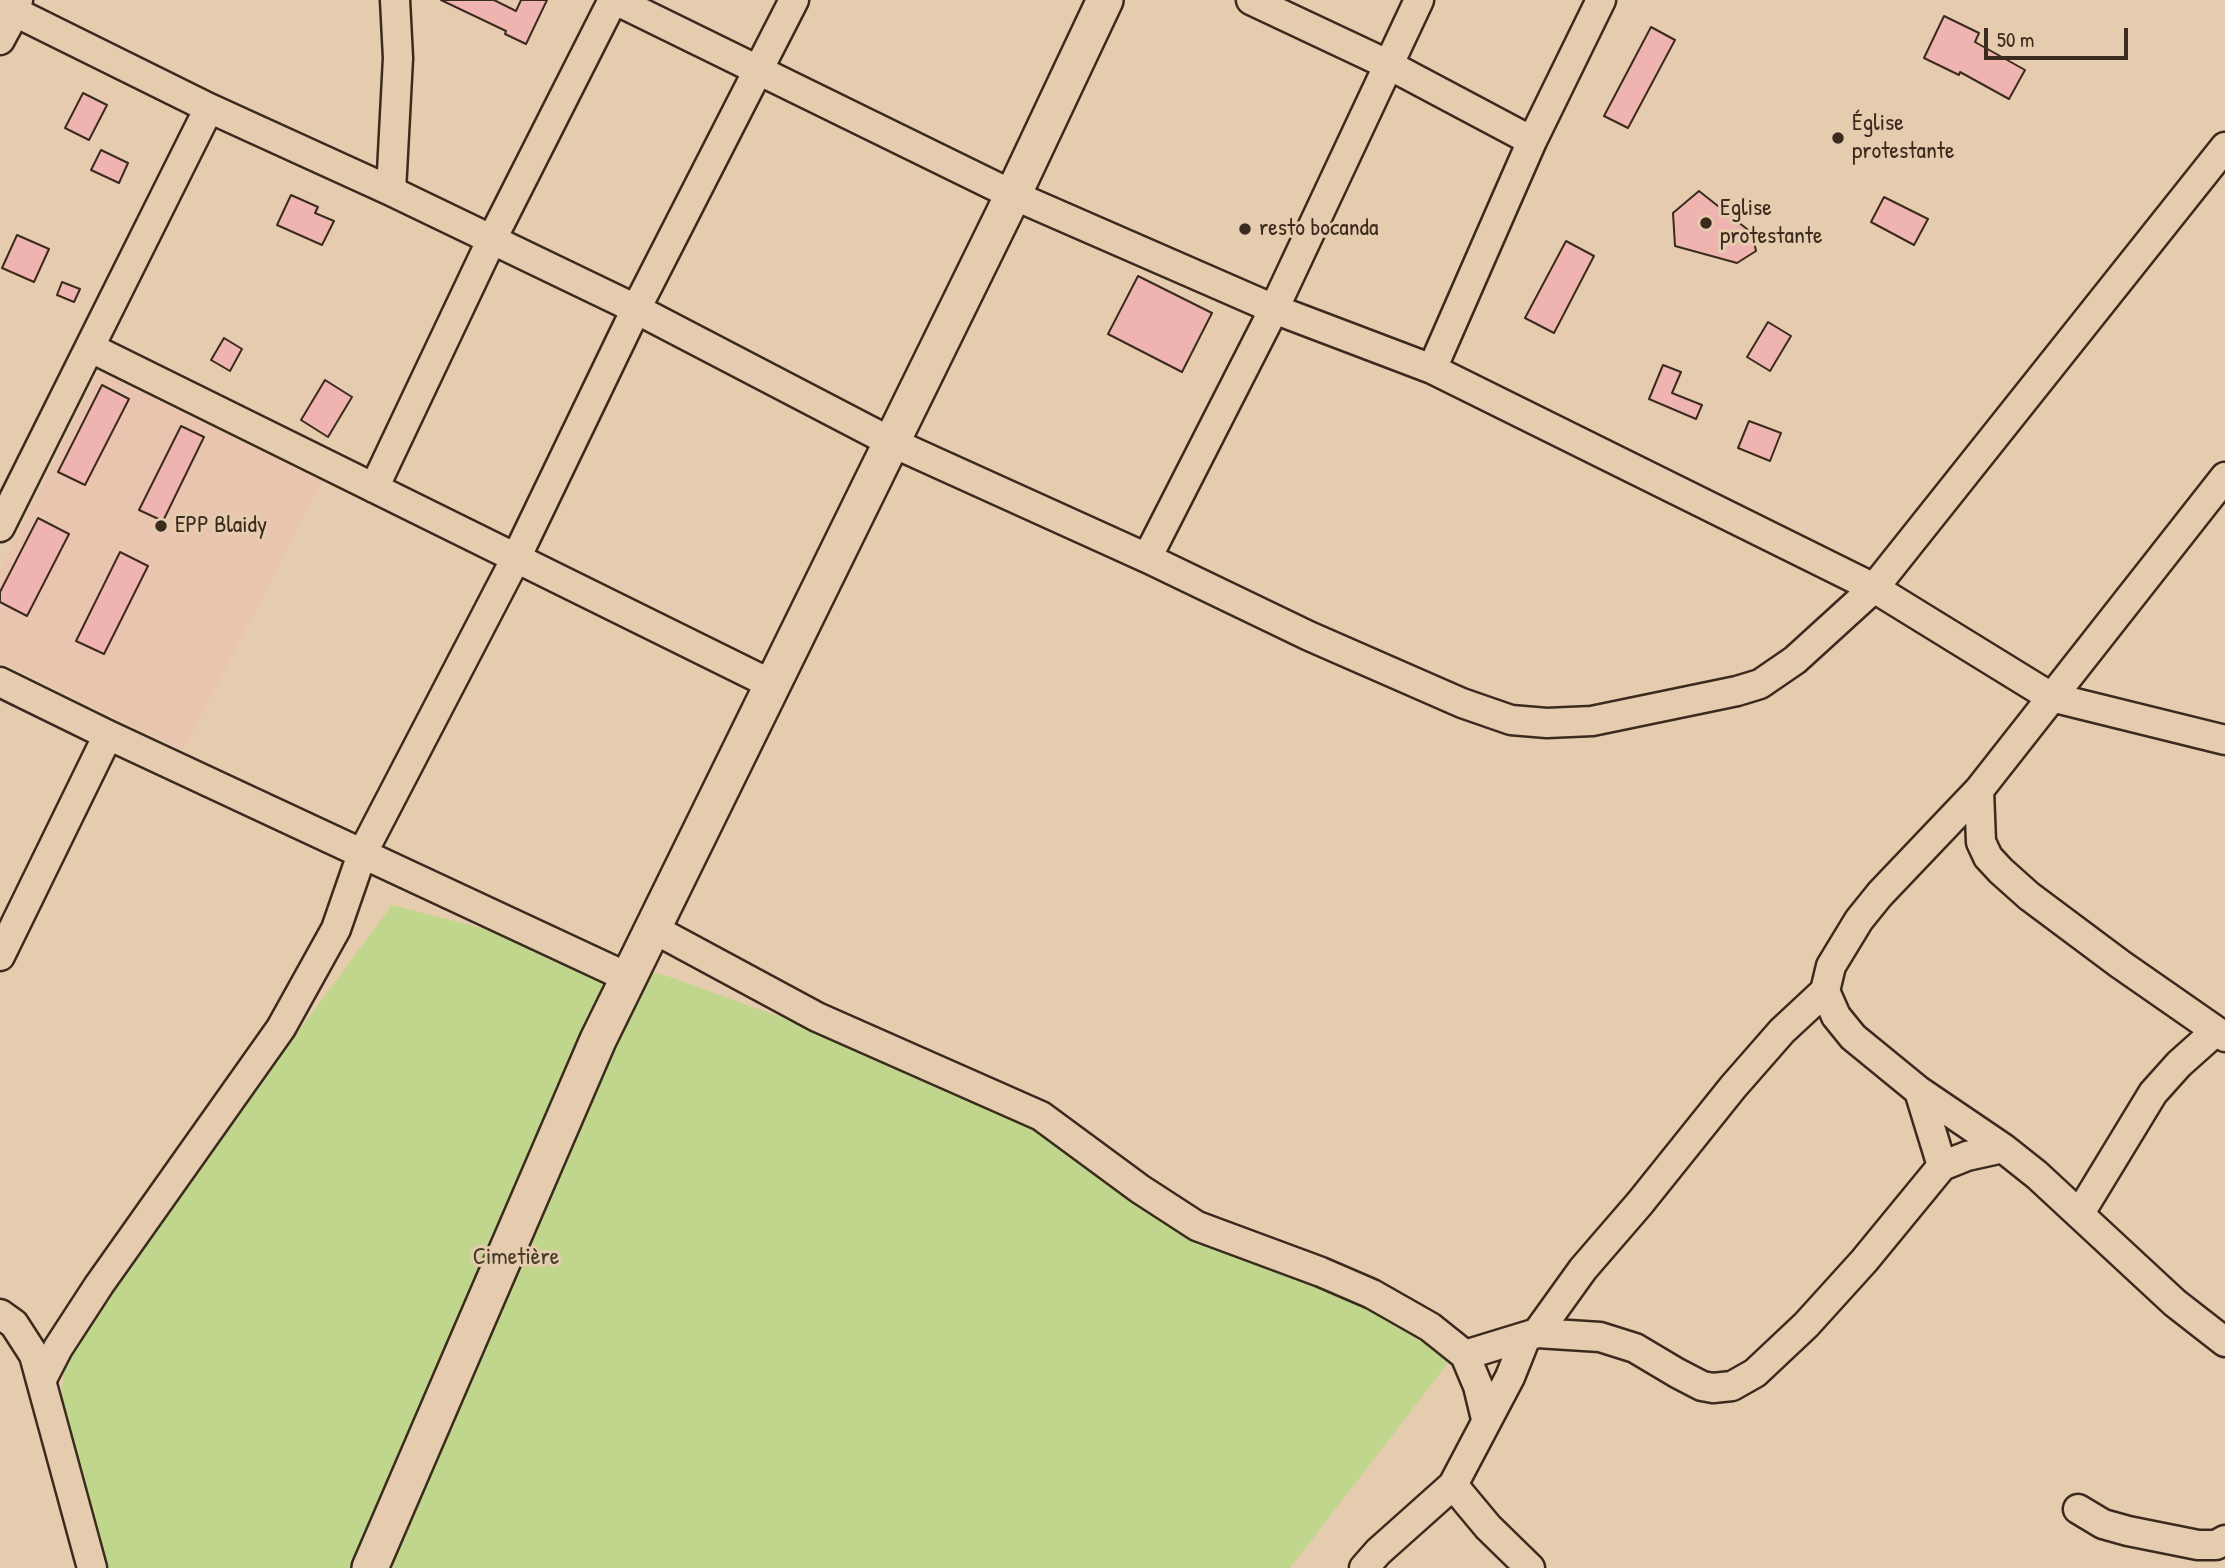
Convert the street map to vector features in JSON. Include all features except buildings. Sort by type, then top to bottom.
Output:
[{"type":"main road","points":[[370,1568],[593,1052],[1013,195],[1105,0]]},
{"type":"street","points":[[391,191],[398,58],[396,0]]},
{"type":"street","points":[[374,488],[492,239],[614,0],[1013,195],[1274,309],[1432,369],[1874,588],[2051,697],[2225,740]]},
{"type":"street","points":[[41,1381],[58,1348],[99,1284],[281,1028],[336,929],[362,854],[516,558],[636,309],[794,0]]},
{"type":"street","points":[[1251,0],[1389,65],[1532,141]]},
{"type":"street","points":[[1147,558],[1274,309],[1419,0]]},
{"type":"street","points":[[1432,369],[1532,141],[1601,0]]},
{"type":"street","points":[[0,40],[11,6],[209,108],[391,191],[636,309],[891,442],[1147,558],[1309,636],[1462,703],[1511,719],[1547,723],[1592,721],[1760,684],[1795,660],[1874,588],[2225,147]]},
{"type":"street","points":[[0,527],[209,108]]},
{"type":"street","points":[[91,348],[773,685]]},
{"type":"street","points":[[1364,1568],[1378,1552],[1453,1485],[1532,1335],[1733,1087],[1782,1031],[1825,991],[1832,966],[1859,919],[1979,790],[2225,477]]},
{"type":"street","points":[[0,682],[108,736],[629,978]]},
{"type":"street","points":[[4,939],[108,736]]},
{"type":"street","points":[[1979,790],[1981,842],[2001,871],[2120,964],[2220,1034],[2179,1064],[2153,1093],[2080,1213]]},
{"type":"street","points":[[652,928],[817,1017],[1041,1116],[1140,1189],[1197,1226],[1372,1294],[1430,1327],[1465,1355],[1478,1386],[1486,1419]]},
{"type":"street","points":[[1825,991],[1836,1016],[1853,1037],[1919,1091],[2003,1148],[2080,1213],[2175,1303],[2225,1342]]},
{"type":"street","points":[[1919,1091],[1942,1166]]},
{"type":"street","points":[[1465,1355],[1532,1335],[1591,1336],[1623,1343],[1692,1381],[1713,1388],[1724,1388],[1743,1382],[1774,1356],[1833,1296],[1942,1166],[1967,1156],[2003,1148]]},
{"type":"street","points":[[0,1314],[14,1324],[34,1355],[92,1568]]},
{"type":"street","points":[[1453,1485],[1488,1527],[1530,1568]]},
{"type":"street","points":[[2078,1509],[2103,1524],[2128,1531],[2198,1545],[2222,1544],[2225,1540]]},
{"type":"shaded area","name":"EPP Blaidy","points":[[99,372],[322,482],[183,751],[0,661],[0,570]]},
{"type":"green space","name":"Cimetière","points":[[392,905],[667,976],[983,1090],[1242,1240],[1458,1350],[1290,1568],[96,1568],[56,1445],[67,1344]]},
{"type":"place","name":"Église protestante","points":[[1838,138]]},
{"type":"place","name":"Eglise protestante","points":[[1706,223]]},
{"type":"place","name":"resto bocanda","points":[[1245,229]]},
{"type":"place","name":"EPP Blaidy","points":[[161,526]]}]
